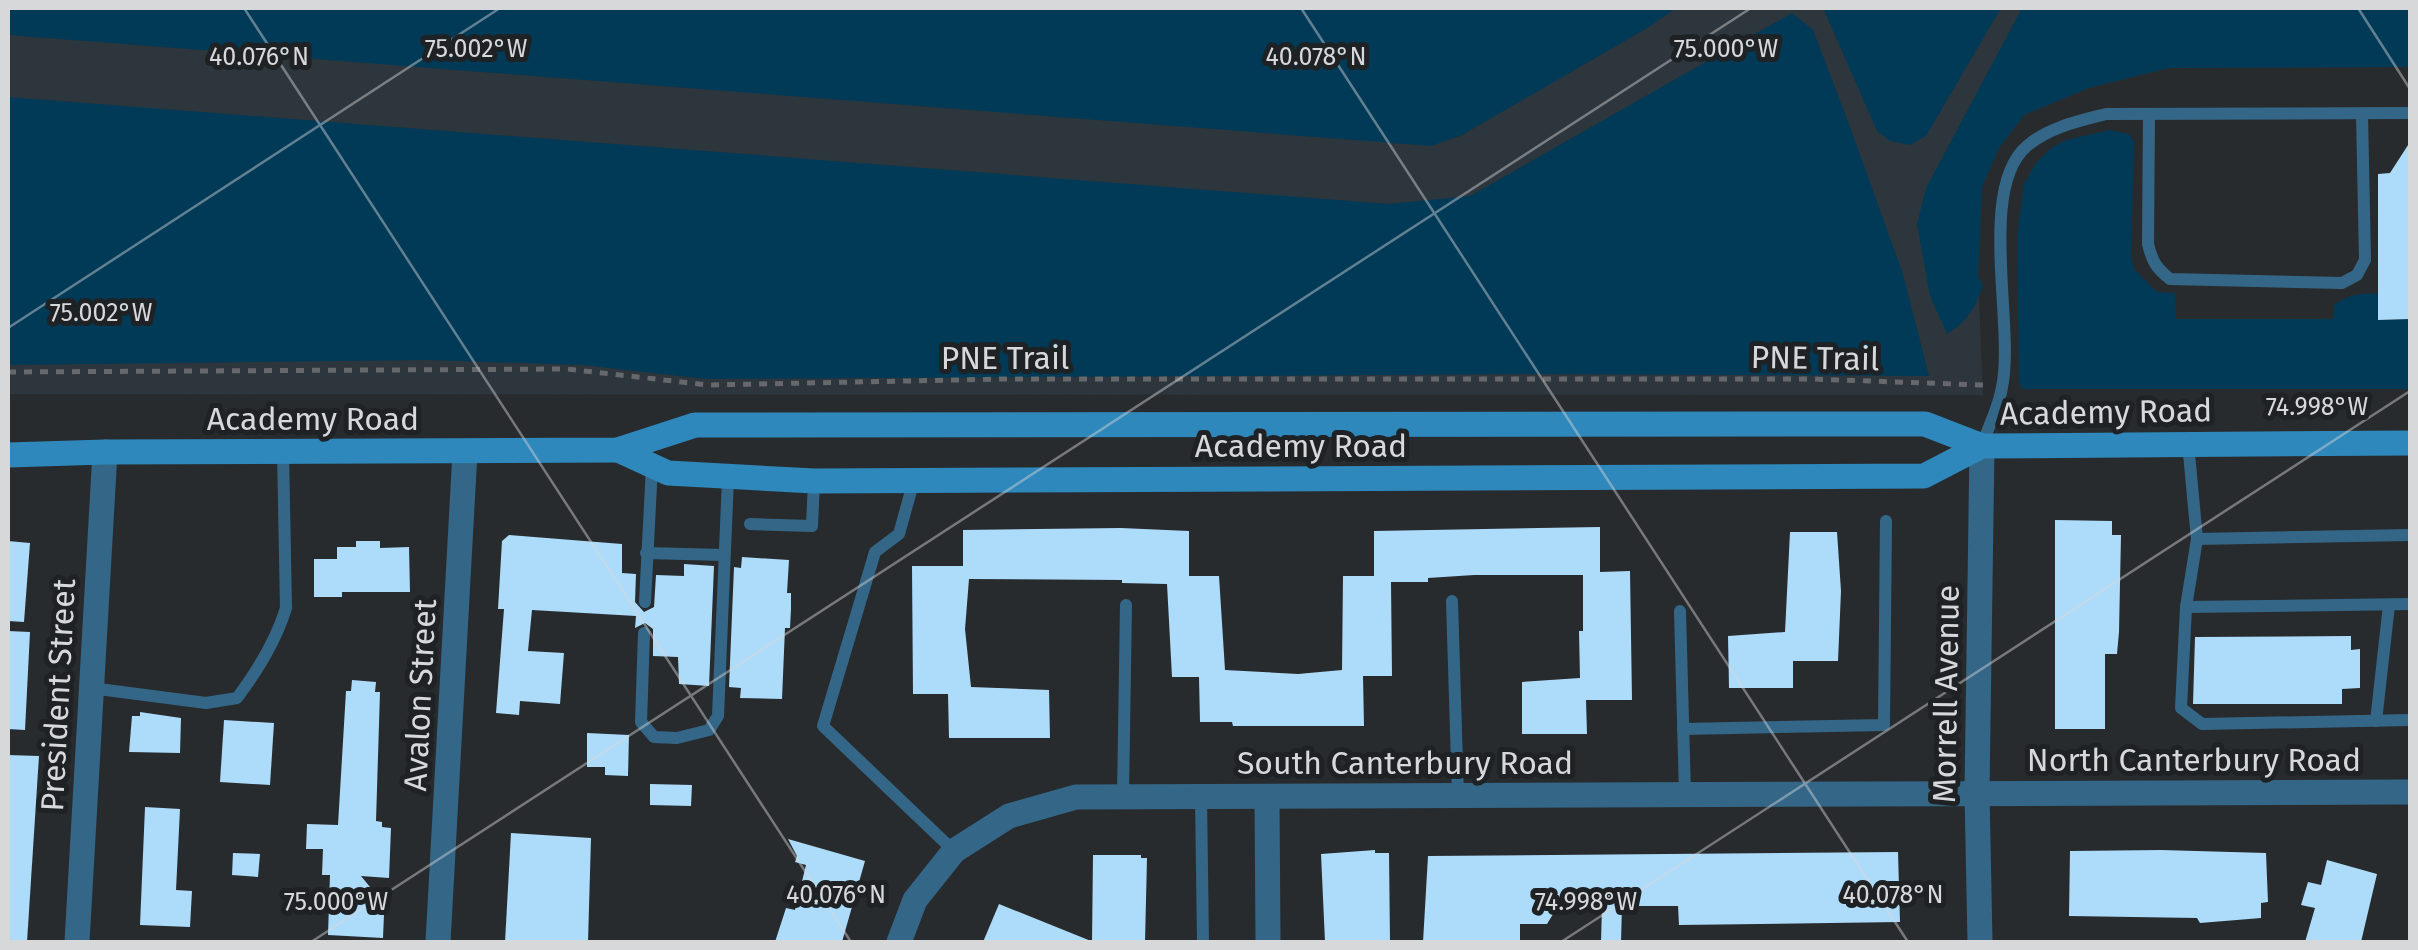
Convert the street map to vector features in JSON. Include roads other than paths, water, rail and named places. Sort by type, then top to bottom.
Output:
[{"type":"main road","name":"Academy Road","points":[[8,455],[618,450],[695,425],[1926,424],[1982,446],[2410,443]]},
{"type":"main road","name":"Academy Road","points":[[618,450],[668,473],[728,478],[914,480],[1924,476],[1982,446]]},
{"type":"street","name":"Morrell Avenue","points":[[1980,942],[1982,446]]},
{"type":"street","name":"President Street","points":[[77,942],[104,452]]},
{"type":"street","name":"Avalon Street","points":[[438,942],[466,452]]},
{"type":"street","name":"North Canterbury Road","points":[[1978,792],[2410,792]]},
{"type":"street","name":"South Canterbury Road","points":[[899,942],[915,900],[954,852],[1009,816],[1076,798],[1978,792]]},
{"type":"street","points":[[1267,797],[1268,942]]},
{"type":"lane","points":[[1982,446],[2003,386],[2002,222],[2006,178],[2025,147],[2058,127],[2106,114],[2410,113]]},
{"type":"lane","points":[[2149,114],[2148,244],[2152,262],[2160,271],[2170,279],[2342,284],[2357,276],[2365,260],[2362,114]]},
{"type":"lane","points":[[2188,443],[2198,539],[2186,608],[2180,708],[2202,724],[2410,720]]},
{"type":"lane","points":[[91,688],[206,703],[237,698],[258,670],[286,608],[284,451]]},
{"type":"lane","points":[[645,602],[652,466]]},
{"type":"lane","points":[[644,633],[641,722],[654,737],[677,738],[709,730],[718,716],[728,478]]},
{"type":"lane","points":[[750,524],[812,526],[814,480]]},
{"type":"lane","points":[[914,480],[899,534],[874,552],[822,726],[954,852]]},
{"type":"lane","points":[[1683,728],[1884,725],[1886,521]]},
{"type":"lane","points":[[2198,539],[2410,535]]},
{"type":"lane","points":[[646,553],[724,555]]},
{"type":"lane","points":[[1452,601],[1458,796]]},
{"type":"lane","points":[[2376,720],[2389,604]]},
{"type":"lane","points":[[2186,608],[2410,604]]},
{"type":"lane","points":[[1123,796],[1126,605]]},
{"type":"lane","points":[[1680,611],[1685,794]]},
{"type":"lane","points":[[1201,796],[1203,942]]}]
